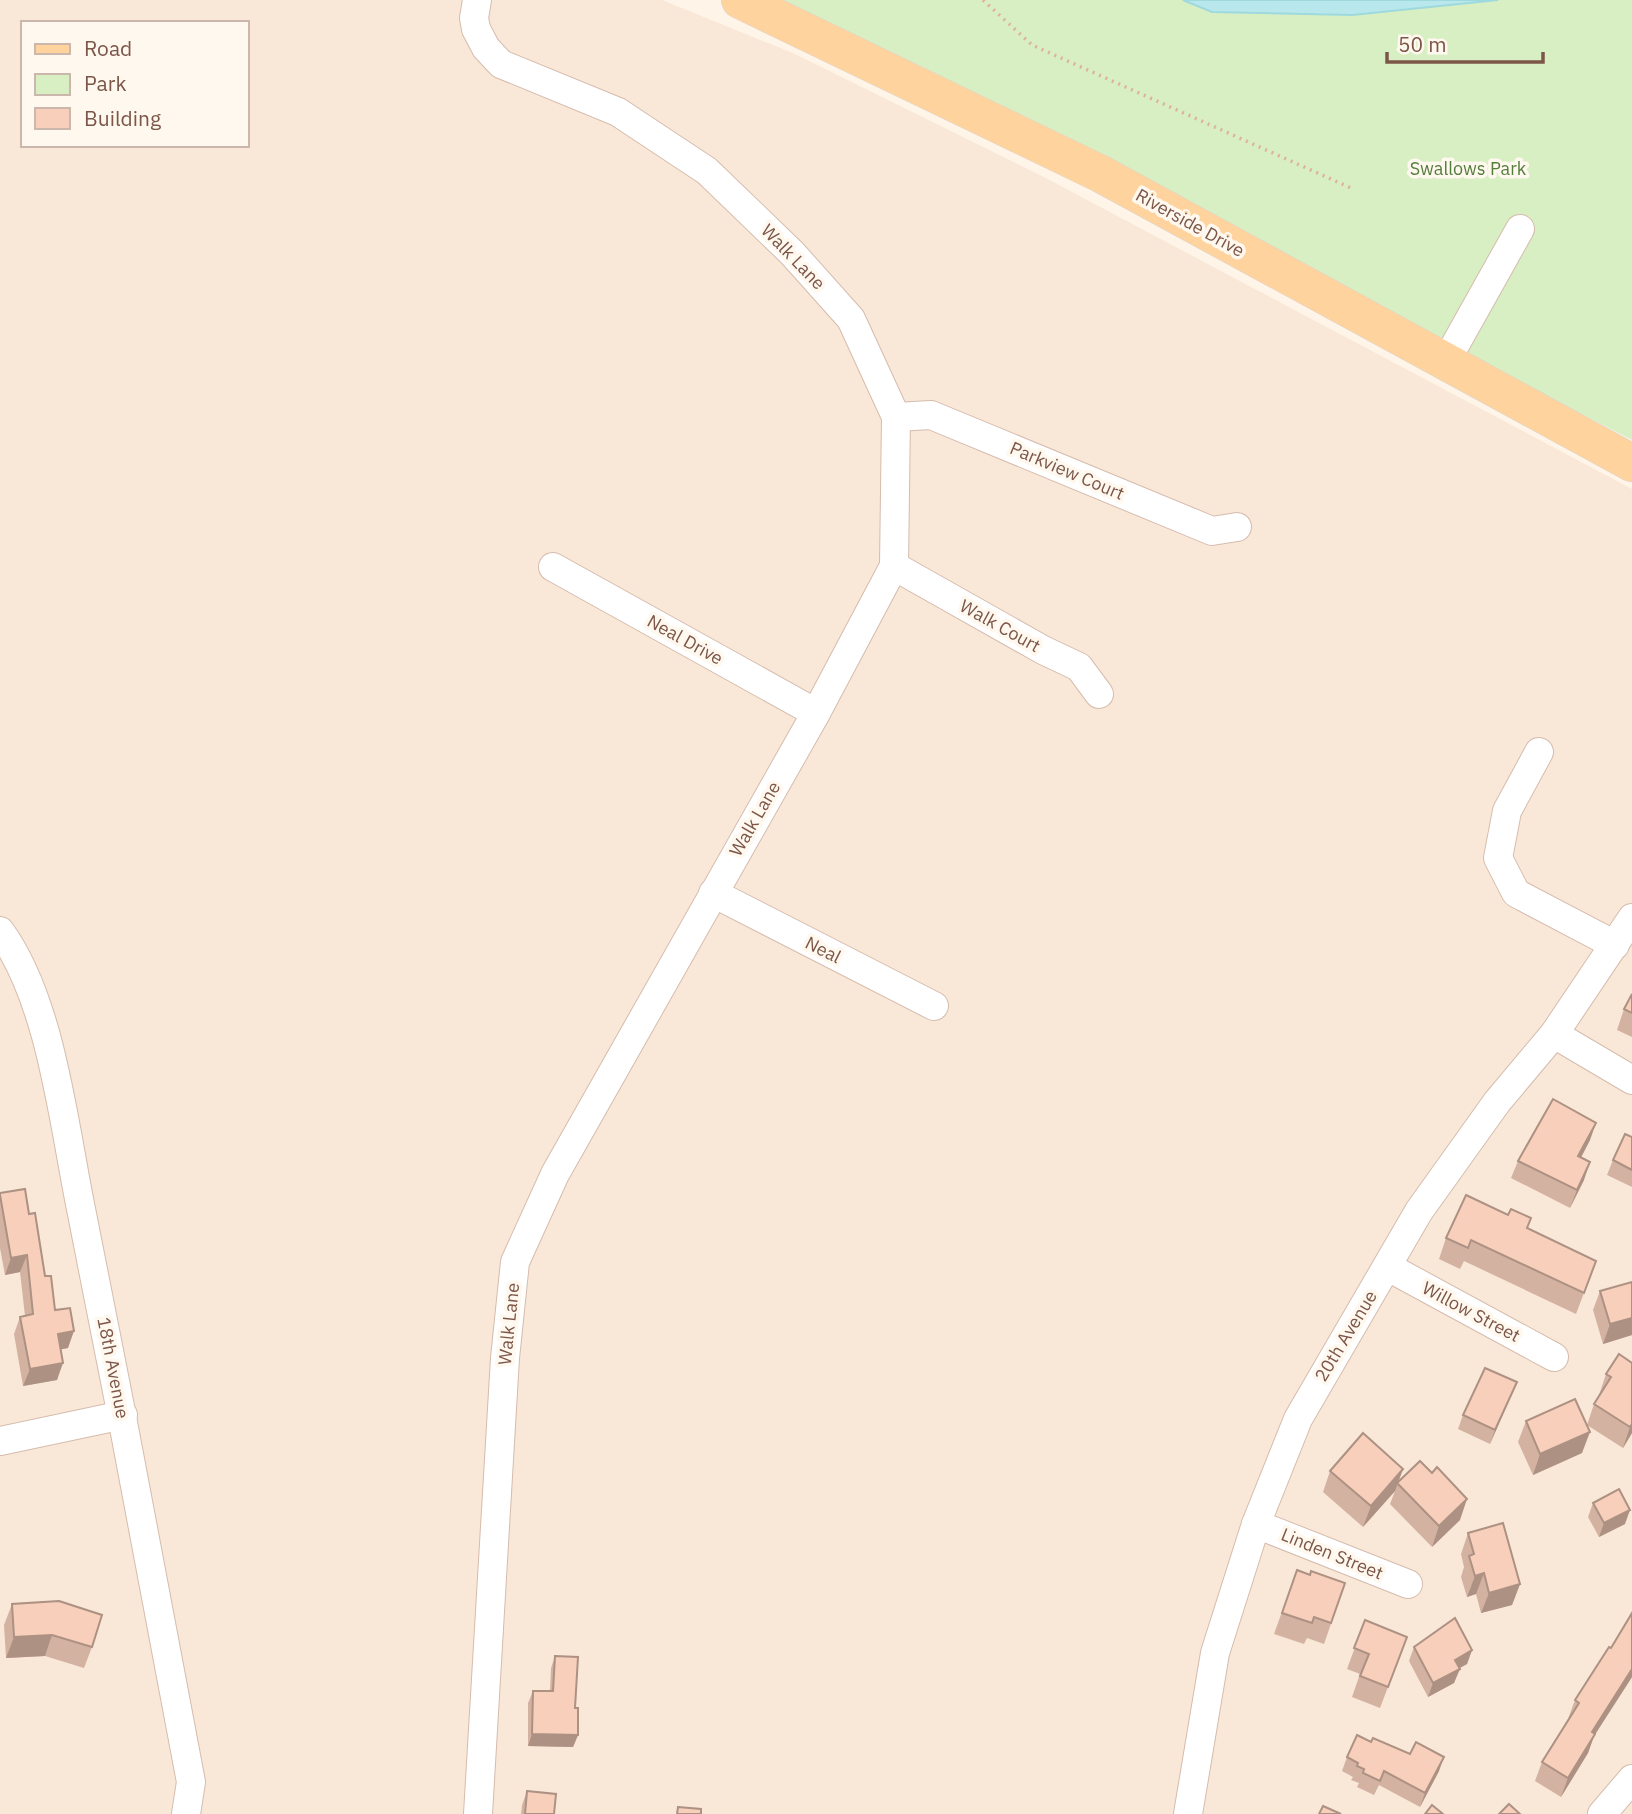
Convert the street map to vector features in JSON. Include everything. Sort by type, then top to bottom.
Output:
[{"type":"main road","name":"Riverside Drive","points":[[740,0],[1101,174],[1632,463]]},
{"type":"street","name":"Walk Lane","points":[[477,0],[474,18],[476,29],[486,48],[501,64],[618,112],[707,172],[792,253],[851,319],[896,417],[894,566],[816,713],[555,1174],[515,1262],[505,1358],[478,1814]]},
{"type":"street","points":[[1445,363],[1520,229]]},
{"type":"street","name":"Parkview Court","points":[[896,417],[931,415],[1212,531],[1237,527]]},
{"type":"street","name":"Walk Court","points":[[894,566],[1042,650],[1079,667],[1099,694]]},
{"type":"street","name":"Neal Drive","points":[[553,567],[816,713]]},
{"type":"street","points":[[1539,752],[1507,811],[1498,858],[1516,894],[1615,945]]},
{"type":"street","name":"Neal","points":[[713,892],[934,1006]]},
{"type":"street","name":"20th Avenue","points":[[1188,1814],[1215,1653],[1256,1524],[1298,1419],[1419,1212],[1481,1124],[1554,1034],[1632,918]]},
{"type":"street","name":"18th Avenue","points":[[0,931],[14,950],[45,1031],[123,1415],[191,1782],[186,1814]]},
{"type":"street","points":[[1554,1034],[1632,1080]]},
{"type":"street","name":"Willow Street","points":[[1388,1267],[1554,1357]]},
{"type":"street","points":[[0,1441],[123,1415]]},
{"type":"street","name":"Linden Street","points":[[1256,1524],[1408,1584]]},
{"type":"street","points":[[1602,1814],[1632,1779]]},
{"type":"path","points":[[983,0],[1032,45],[1351,188]]},
{"type":"shaded area","points":[[0,0],[662,0],[795,54],[1040,175],[1632,489],[1632,1814],[0,1814]]},
{"type":"green space","name":"Swallows Park","points":[[778,0],[1183,0],[1212,12],[1352,15],[1498,0],[1632,0],[1632,440]]},
{"type":"water","points":[[1183,0],[1498,0],[1352,15],[1212,12]]},
{"type":"building","points":[[1632,994],[1632,1013],[1624,1009]]},
{"type":"building","points":[[1553,1099],[1596,1123],[1578,1156],[1590,1162],[1577,1190],[1518,1161]]},
{"type":"building","points":[[1625,1134],[1632,1137],[1632,1170],[1613,1160]]},
{"type":"building","points":[[25,1189],[29,1214],[35,1213],[45,1276],[51,1276],[55,1310],[70,1308],[74,1331],[58,1334],[63,1363],[30,1369],[20,1317],[33,1314],[27,1255],[11,1258],[0,1195]]},
{"type":"building","points":[[1466,1195],[1508,1215],[1511,1209],[1531,1218],[1527,1228],[1596,1261],[1584,1293],[1471,1240],[1468,1248],[1446,1238]]},
{"type":"building","points":[[1632,1282],[1632,1318],[1610,1324],[1600,1291]]},
{"type":"building","points":[[1619,1354],[1632,1363],[1630,1427],[1594,1404],[1611,1377],[1606,1374]]},
{"type":"building","points":[[1485,1368],[1517,1382],[1495,1430],[1463,1415]]},
{"type":"building","points":[[1575,1399],[1590,1432],[1540,1454],[1526,1421]]},
{"type":"building","points":[[1363,1433],[1403,1469],[1371,1506],[1330,1471]]},
{"type":"building","points":[[1420,1461],[1432,1473],[1437,1467],[1467,1499],[1439,1526],[1397,1483]]},
{"type":"building","points":[[1619,1489],[1630,1510],[1604,1523],[1593,1503]]},
{"type":"building","points":[[1503,1523],[1520,1584],[1489,1593],[1484,1573],[1475,1576],[1469,1556],[1474,1554],[1468,1533]]},
{"type":"building","points":[[1297,1570],[1310,1575],[1311,1571],[1345,1583],[1331,1623],[1314,1617],[1312,1623],[1282,1613]]},
{"type":"building","points":[[59,1601],[102,1615],[92,1647],[52,1635],[14,1637],[12,1604]]},
{"type":"building","points":[[1632,1613],[1632,1669],[1592,1732],[1595,1734],[1568,1778],[1542,1762],[1579,1703],[1575,1700]]},
{"type":"building","points":[[1455,1618],[1472,1650],[1455,1660],[1460,1669],[1433,1683],[1414,1647]]},
{"type":"building","points":[[1365,1620],[1407,1637],[1388,1687],[1360,1676],[1369,1654],[1354,1648]]},
{"type":"building","points":[[555,1656],[578,1657],[575,1708],[578,1708],[578,1735],[532,1734],[533,1691],[553,1691]]},
{"type":"building","points":[[1357,1735],[1371,1742],[1373,1738],[1410,1754],[1416,1742],[1444,1757],[1425,1793],[1384,1771],[1380,1781],[1363,1773],[1364,1769],[1357,1766],[1358,1763],[1347,1757]]},
{"type":"building","points":[[527,1791],[556,1794],[554,1814],[525,1814]]},
{"type":"building","points":[[1509,1804],[1520,1814],[1499,1814]]},
{"type":"building","points":[[1432,1805],[1443,1814],[1425,1814]]},
{"type":"building","points":[[1323,1806],[1341,1814],[1319,1814]]},
{"type":"building","points":[[678,1807],[701,1809],[701,1814],[677,1814]]}]
